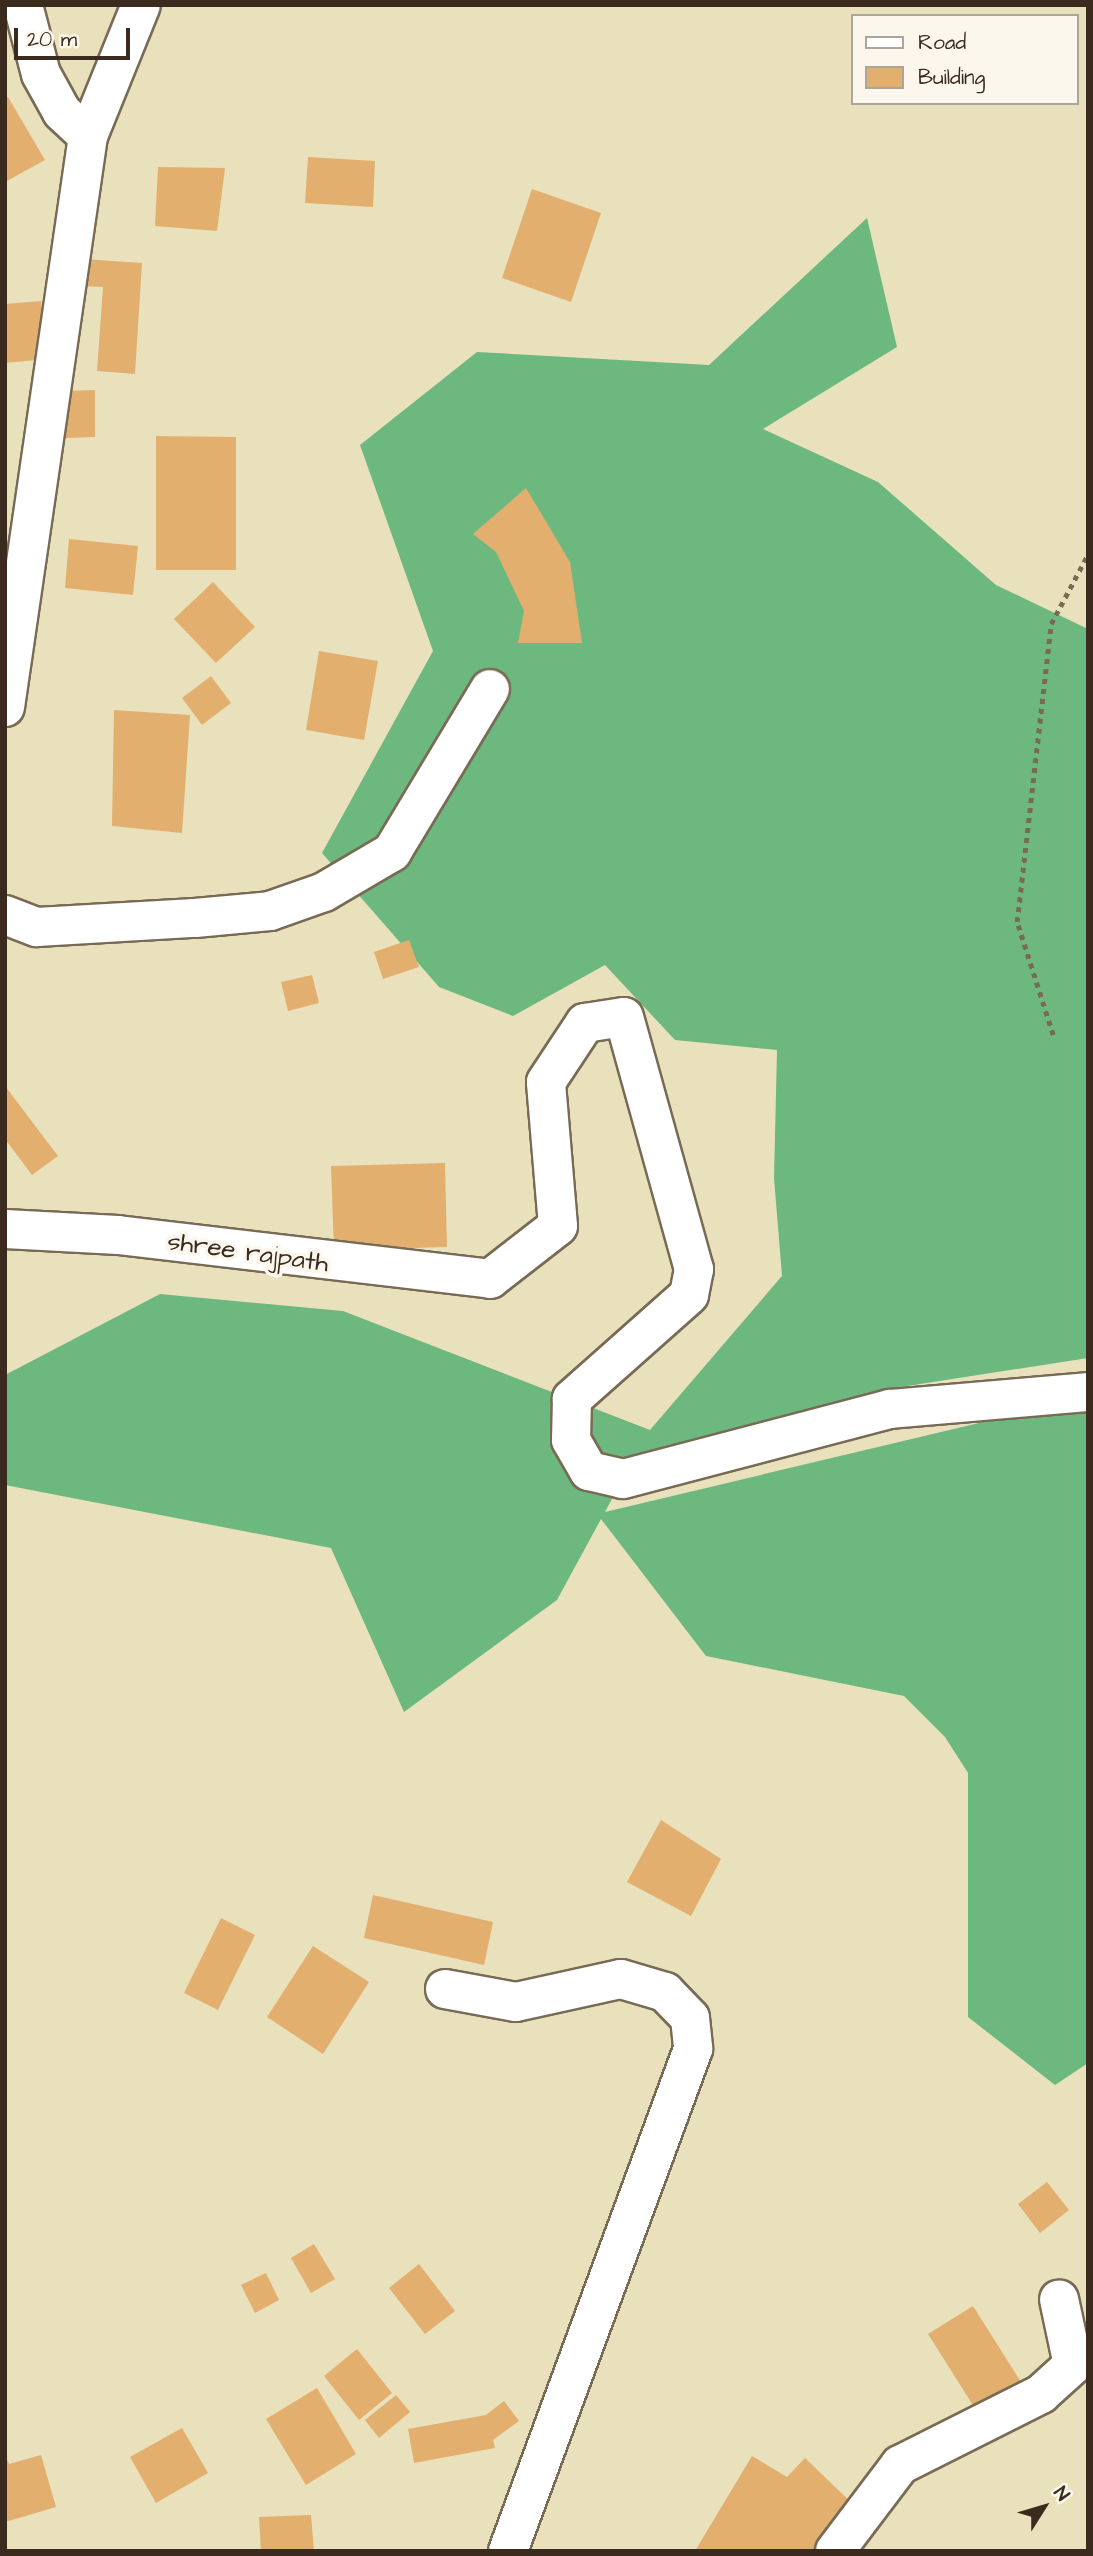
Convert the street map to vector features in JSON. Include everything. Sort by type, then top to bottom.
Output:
[{"type":"street","points":[[23,5],[41,74],[62,112],[88,135]]},
{"type":"street","points":[[5,707],[88,135],[141,5]]},
{"type":"street","points":[[5,915],[37,928],[195,918],[270,911],[324,892],[392,852],[490,688]]},
{"type":"street","name":"shree rajpath","points":[[5,1229],[118,1235],[490,1279],[558,1226],[547,1082],[585,1023],[624,1017],[694,1269],[689,1295],[572,1399],[571,1440],[589,1471],[623,1479],[890,1409],[1088,1392]]},
{"type":"street","points":[[444,1989],[516,2002],[621,1979],[665,1992],[691,2018],[694,2049],[508,2551]]},
{"type":"street","points":[[835,2551],[900,2465],[1041,2394],[1073,2365],[1059,2299]]},
{"type":"path","points":[[1053,1035],[1017,922],[1051,624],[1088,554]]},
{"type":"green space","points":[[867,218],[897,347],[763,429],[878,482],[996,585],[1088,629],[1088,1358],[888,1389],[621,1482],[605,1512],[1088,1397],[1088,2063],[1055,2085],[968,2017],[968,1773],[945,1737],[904,1696],[706,1656],[601,1519],[557,1600],[404,1712],[331,1548],[5,1485],[5,1375],[160,1294],[343,1311],[650,1430],[782,1276],[774,1178],[777,1050],[675,1040],[605,965],[513,1016],[439,987],[322,853],[433,651],[360,445],[477,352],[709,365]]},
{"type":"building","points":[[8,97],[45,160],[5,182],[5,99]]},
{"type":"building","points":[[308,157],[375,161],[373,207],[305,203]]},
{"type":"building","points":[[158,167],[225,168],[217,231],[155,226]]},
{"type":"building","points":[[532,189],[601,213],[571,302],[502,278]]},
{"type":"building","points":[[83,259],[142,263],[135,374],[97,371],[103,287],[81,286]]},
{"type":"building","points":[[41,301],[47,359],[5,363],[5,304]]},
{"type":"building","points":[[95,390],[95,437],[66,438],[66,391]]},
{"type":"building","points":[[156,436],[236,437],[236,570],[156,570]]},
{"type":"building","points":[[526,488],[570,562],[582,643],[518,643],[524,611],[496,552],[473,534]]},
{"type":"building","points":[[69,539],[138,546],[133,595],[65,588]]},
{"type":"building","points":[[213,582],[255,627],[216,663],[174,619]]},
{"type":"building","points":[[319,651],[378,661],[364,740],[306,730]]},
{"type":"building","points":[[211,676],[231,703],[202,725],[182,698]]},
{"type":"building","points":[[114,710],[190,715],[182,833],[112,826]]},
{"type":"building","points":[[409,940],[419,967],[383,979],[374,952]]},
{"type":"building","points":[[312,975],[319,1003],[288,1011],[281,982]]},
{"type":"building","points":[[5,1086],[58,1156],[32,1175],[5,1139]]},
{"type":"building","points":[[445,1163],[447,1247],[334,1250],[331,1166]]},
{"type":"building","points":[[661,1820],[721,1859],[691,1916],[627,1882]]},
{"type":"building","points":[[373,1895],[493,1922],[484,1965],[364,1938]]},
{"type":"building","points":[[221,1918],[255,1935],[218,2010],[184,1993]]},
{"type":"building","points":[[313,1946],[369,1982],[323,2054],[267,2017]]},
{"type":"building","points":[[1047,2182],[1069,2210],[1040,2233],[1018,2204]]},
{"type":"building","points":[[314,2244],[335,2279],[311,2293],[291,2258]]},
{"type":"building","points":[[419,2264],[455,2311],[425,2334],[389,2288]]},
{"type":"building","points":[[266,2273],[279,2300],[255,2313],[241,2285]]},
{"type":"building","points":[[973,2306],[1021,2382],[976,2410],[928,2334]]},
{"type":"building","points":[[357,2349],[392,2393],[359,2420],[324,2376]]},
{"type":"building","points":[[317,2388],[356,2454],[306,2485],[266,2419]]},
{"type":"building","points":[[396,2395],[410,2412],[379,2438],[365,2420]]},
{"type":"building","points":[[504,2401],[519,2421],[493,2440],[495,2448],[414,2463],[408,2429],[486,2415]]},
{"type":"building","points":[[182,2428],[208,2473],[156,2503],[130,2457]]},
{"type":"building","points":[[5,2455],[9,2464],[41,2455],[56,2507],[5,2522]]},
{"type":"building","points":[[752,2456],[787,2477],[805,2458],[856,2507],[816,2551],[695,2551]]},
{"type":"building","points":[[311,2515],[314,2551],[261,2551],[259,2517]]}]
